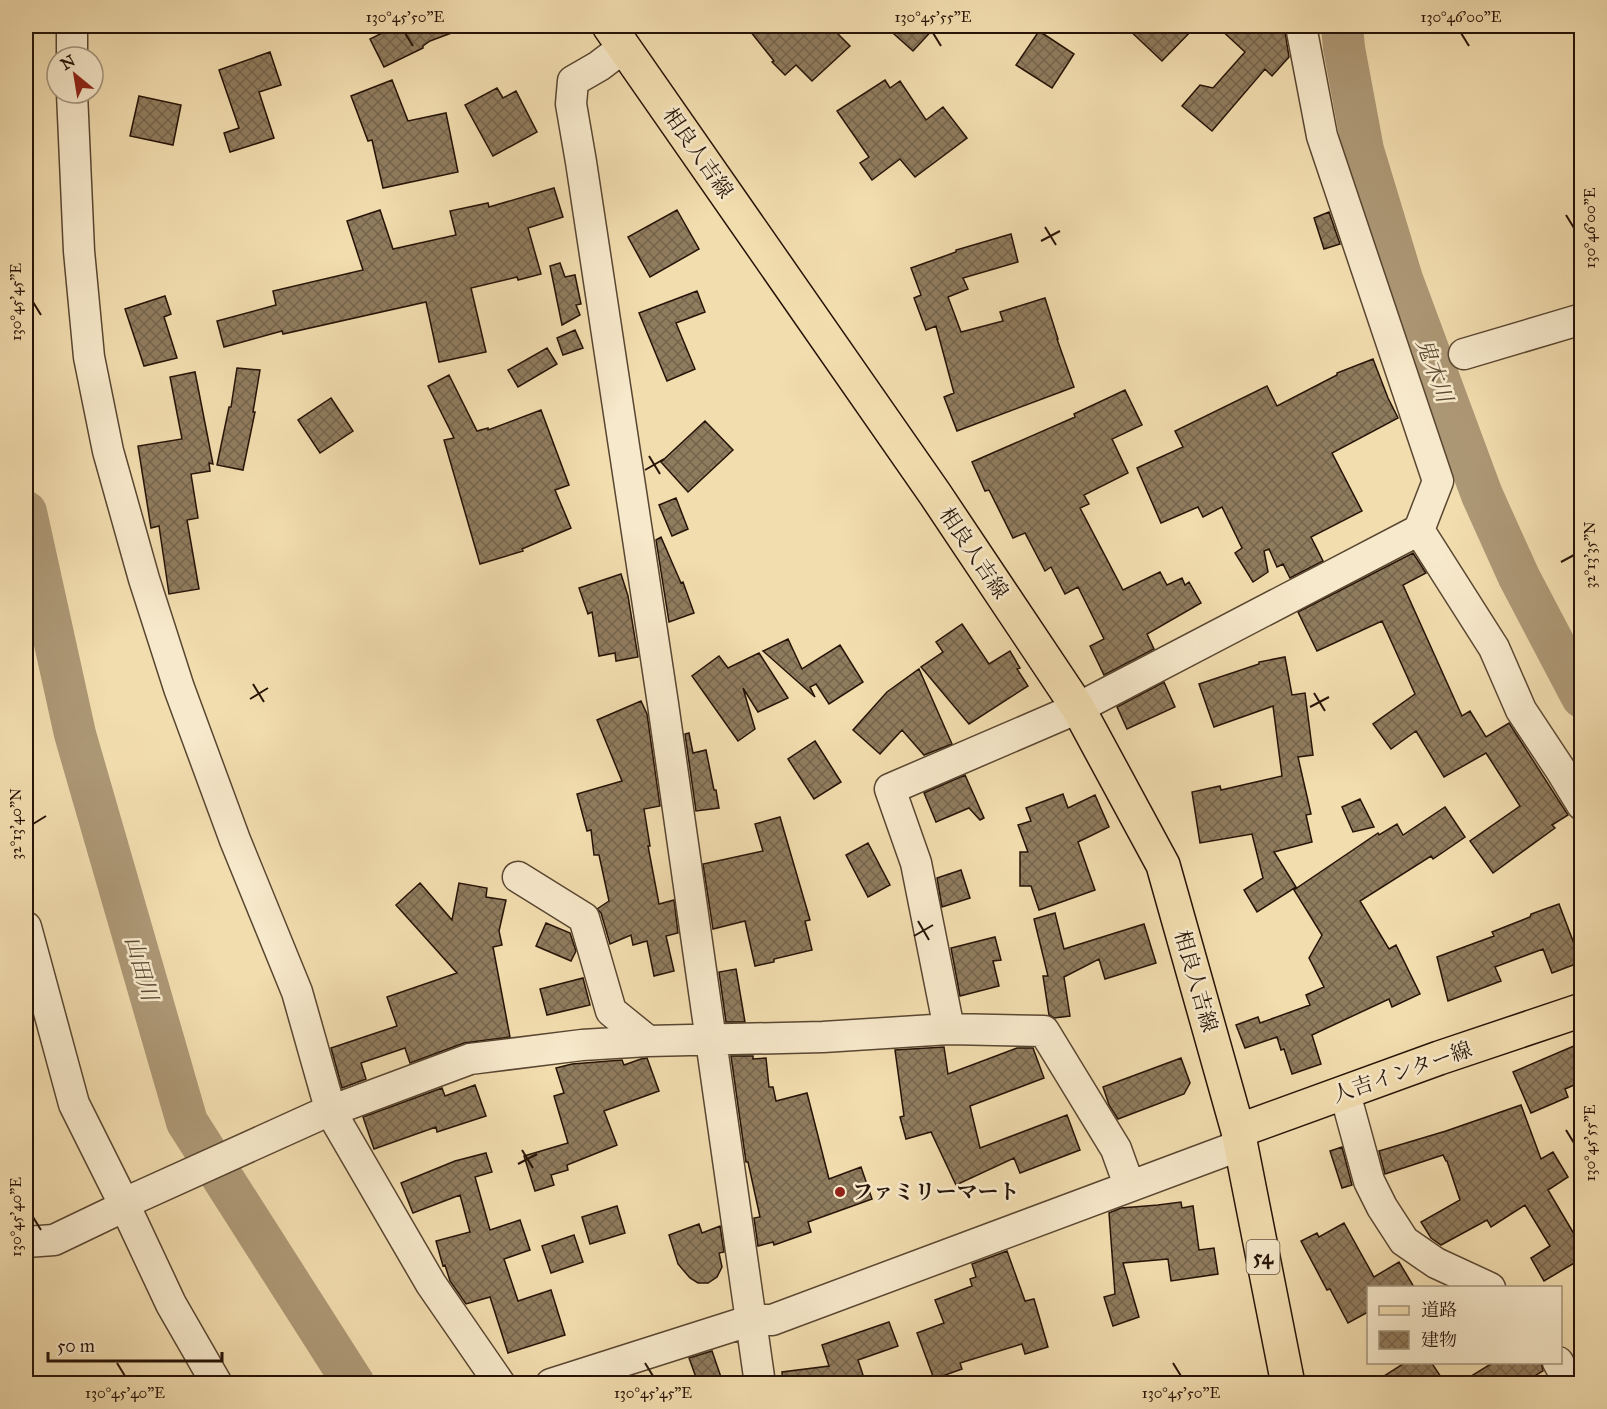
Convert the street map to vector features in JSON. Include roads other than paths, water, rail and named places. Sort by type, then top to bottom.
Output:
[{"type":"main road","name":"相良人吉線","points":[[617,36],[935,494],[1078,708],[1164,865],[1239,1138]]},
{"type":"main road","name":"人吉インター線","points":[[1239,1138],[1439,1058],[1581,1010]]},
{"type":"main road","name":"人吉インター線","points":[[1239,1138],[1349,1108],[1581,1029]]},
{"type":"main road","name":"54","points":[[1239,1138],[1288,1383]]},
{"type":"street","points":[[72,26],[72,45]]},
{"type":"street","points":[[949,1029],[916,863],[890,789],[1078,708],[1419,530],[1438,481],[1322,136],[1301,26]]},
{"type":"street","points":[[617,36],[599,66],[573,81],[571,104],[661,692],[760,1383]]},
{"type":"street","points":[[73,105],[79,251],[88,345],[108,451],[144,579],[179,688],[235,840],[297,992],[324,1114],[431,1284],[500,1383]]},
{"type":"street","points":[[1464,354],[1581,319]]},
{"type":"street","points":[[1419,530],[1494,648],[1521,710],[1571,763],[1581,805]]},
{"type":"street","points":[[518,877],[584,918],[611,1011],[648,1041]]},
{"type":"street","points":[[26,927],[74,1104],[132,1201],[171,1304],[217,1383]]},
{"type":"street","points":[[26,1242],[54,1239],[324,1114],[470,1059],[648,1041],[823,1037],[949,1029],[1044,1031],[1116,1149],[1125,1174]]},
{"type":"street","points":[[1349,1108],[1369,1181],[1382,1207],[1404,1241],[1436,1263],[1488,1286]]},
{"type":"street","points":[[752,1320],[770,1306],[1125,1174],[1239,1138]]},
{"type":"street","points":[[551,1383],[752,1320],[772,1320],[1239,1138]]},
{"type":"street","points":[[1559,1364],[1570,1383]]},
{"type":"waterway","name":"鬼木川","points":[[1342,26],[1363,150],[1402,279],[1482,495],[1519,577],[1582,697]]},
{"type":"waterway","name":"山田川","points":[[26,512],[75,734],[187,1122],[354,1384]]},
{"type":"place","name":"ファミリーマート","points":[[840,1192]]}]
